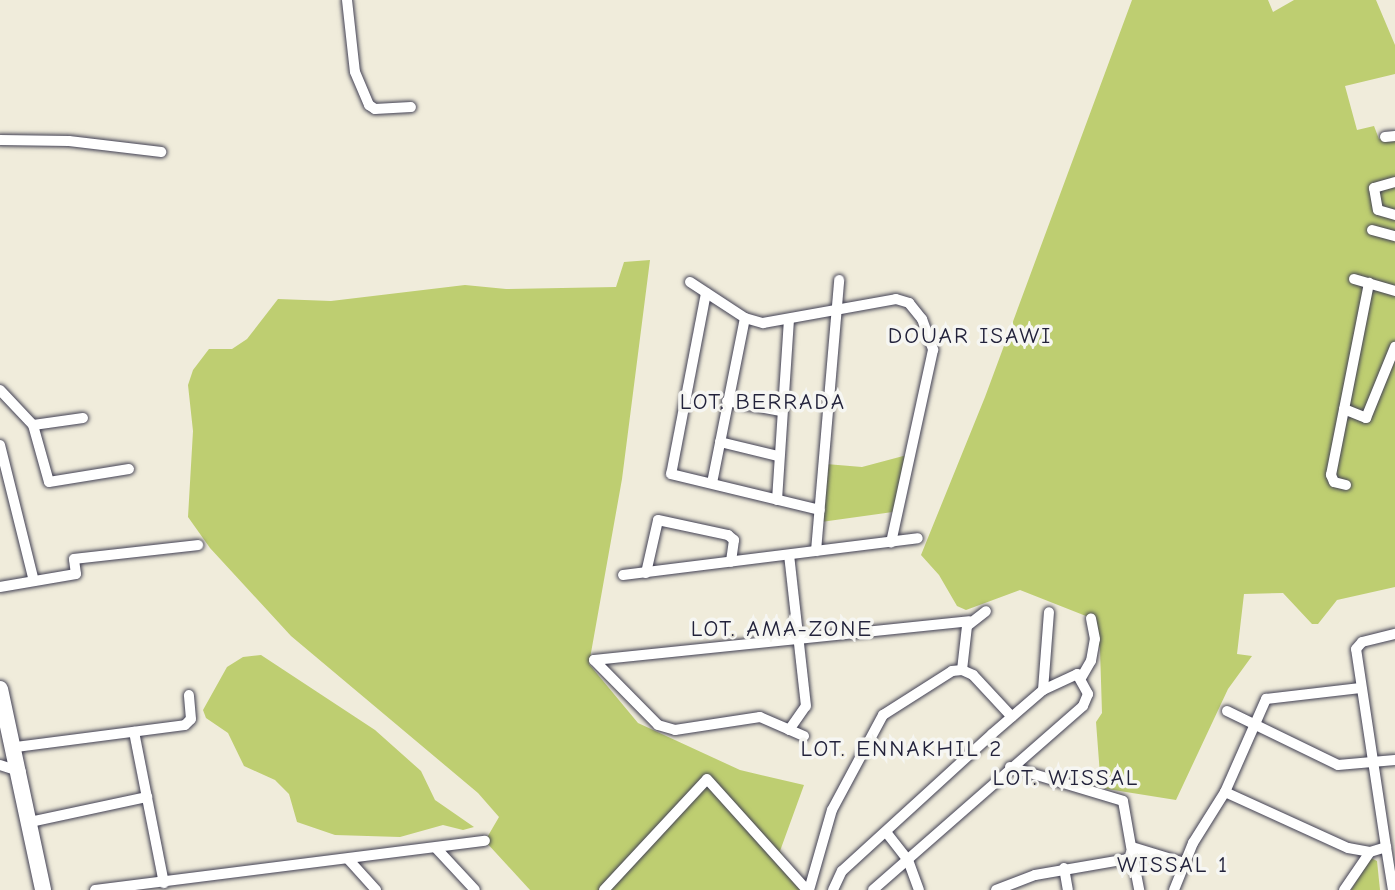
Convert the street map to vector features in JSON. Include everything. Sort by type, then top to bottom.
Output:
[{"type":"street","points":[[347,0],[355,72],[369,105],[375,109],[411,107]]},
{"type":"street","points":[[0,140],[58,140],[161,152]]},
{"type":"street","points":[[1395,183],[1374,188],[1378,210],[1395,215]]},
{"type":"street","points":[[1372,230],[1395,236]]},
{"type":"street","points":[[1354,279],[1395,291]]},
{"type":"street","points":[[816,551],[839,280]]},
{"type":"street","points":[[690,282],[746,318],[763,323],[896,299],[909,303],[930,335],[933,351],[891,542]]},
{"type":"street","points":[[1346,485],[1334,482],[1331,475],[1369,283]]},
{"type":"street","points":[[705,293],[671,474],[820,510]]},
{"type":"street","points":[[712,483],[746,318]]},
{"type":"street","points":[[776,500],[789,320]]},
{"type":"street","points":[[1344,409],[1366,418],[1391,365],[1395,347]]},
{"type":"street","points":[[0,390],[33,425],[49,482],[129,468]]},
{"type":"street","points":[[727,401],[781,411]]},
{"type":"street","points":[[33,425],[83,418]]},
{"type":"street","points":[[720,442],[778,456]]},
{"type":"street","points":[[0,445],[34,581]]},
{"type":"street","points":[[646,573],[658,520],[728,535],[734,540],[731,562]]},
{"type":"street","points":[[623,575],[918,538]]},
{"type":"street","points":[[0,587],[76,574],[74,559],[198,545]]},
{"type":"street","points":[[789,555],[796,637],[806,706],[789,730]]},
{"type":"street","points":[[804,736],[760,717],[675,730],[658,725],[594,660],[969,621],[986,611]]},
{"type":"street","points":[[1043,690],[1049,612]]},
{"type":"street","points":[[1081,678],[1091,661],[1095,639],[1091,618]]},
{"type":"street","points":[[962,670],[969,621]]},
{"type":"street","points":[[1393,890],[1376,763],[1360,688],[1358,645],[1395,634]]},
{"type":"street","points":[[808,890],[832,810],[883,715],[952,671],[962,670],[973,675],[1012,717]]},
{"type":"street","points":[[822,890],[1043,690],[1071,674],[1081,678],[1088,694],[1083,706],[1010,767],[873,890]]},
{"type":"street","points":[[1174,890],[1184,863],[1225,792],[1266,699],[1360,688]]},
{"type":"street","points":[[0,689],[16,747],[43,890]]},
{"type":"street","points":[[16,747],[185,725],[191,719],[189,695]]},
{"type":"street","points":[[1227,711],[1338,765],[1395,760]]},
{"type":"street","points":[[134,732],[164,883]]},
{"type":"street","points":[[0,765],[21,772]]},
{"type":"street","points":[[1010,767],[1123,801],[1139,890]]},
{"type":"street","points":[[604,890],[707,779],[808,890]]},
{"type":"street","points":[[1225,792],[1326,839],[1370,852],[1386,847]]},
{"type":"street","points":[[30,822],[147,797]]},
{"type":"street","points":[[886,832],[908,860],[919,890]]},
{"type":"street","points":[[95,890],[485,841]]},
{"type":"street","points":[[436,848],[475,890]]},
{"type":"street","points":[[1344,890],[1370,852]]},
{"type":"street","points":[[996,890],[1012,881],[1133,853],[1184,863]]},
{"type":"street","points":[[348,859],[376,890]]},
{"type":"street","points":[[1064,868],[1068,890]]},
{"type":"street","points":[[833,890],[842,871]]},
{"type":"street","points":[[201,876],[203,890]]},
{"type":"green space","points":[[1132,0],[1268,0],[1273,12],[1294,0],[1376,0],[1395,45],[1395,74],[1345,86],[1357,130],[1374,126],[1379,139],[1395,133],[1395,587],[1337,600],[1318,624],[1312,624],[1283,593],[1244,594],[1237,654],[1252,656],[1228,689],[1176,800],[1101,788],[1096,722],[1102,713],[1100,649],[1091,618],[1020,590],[966,610],[957,606],[939,575],[921,555],[985,397]]},
{"type":"green space","points":[[650,260],[622,479],[589,664],[638,723],[740,770],[804,785],[780,851],[807,890],[530,890],[485,841],[499,817],[478,793],[291,636],[210,548],[188,517],[193,431],[188,385],[193,370],[209,349],[232,349],[247,339],[278,299],[331,301],[465,285],[506,289],[616,287],[624,262]]},
{"type":"green space","points":[[907,455],[900,511],[821,522],[826,464],[862,467]]},
{"type":"green space","points":[[261,655],[375,730],[421,771],[435,800],[474,827],[463,830],[443,825],[400,837],[335,835],[297,822],[289,794],[275,780],[244,766],[228,733],[206,718],[203,710],[227,667],[243,657]]},
{"type":"green space","points":[[1371,858],[1377,861],[1380,890],[1351,890]]},
{"type":"district","name":"DOUAR ISAWI","points":[[970,336]]},
{"type":"district","name":"LOT. BERRADA","points":[[763,402]]},
{"type":"district","name":"LOT. AMA-ZONE","points":[[782,629]]},
{"type":"district","name":"LOT. ENNAKHIL 2","points":[[902,749]]},
{"type":"district","name":"LOT. WISSAL","points":[[1066,778]]},
{"type":"district","name":"WISSAL 1","points":[[1173,865]]}]
